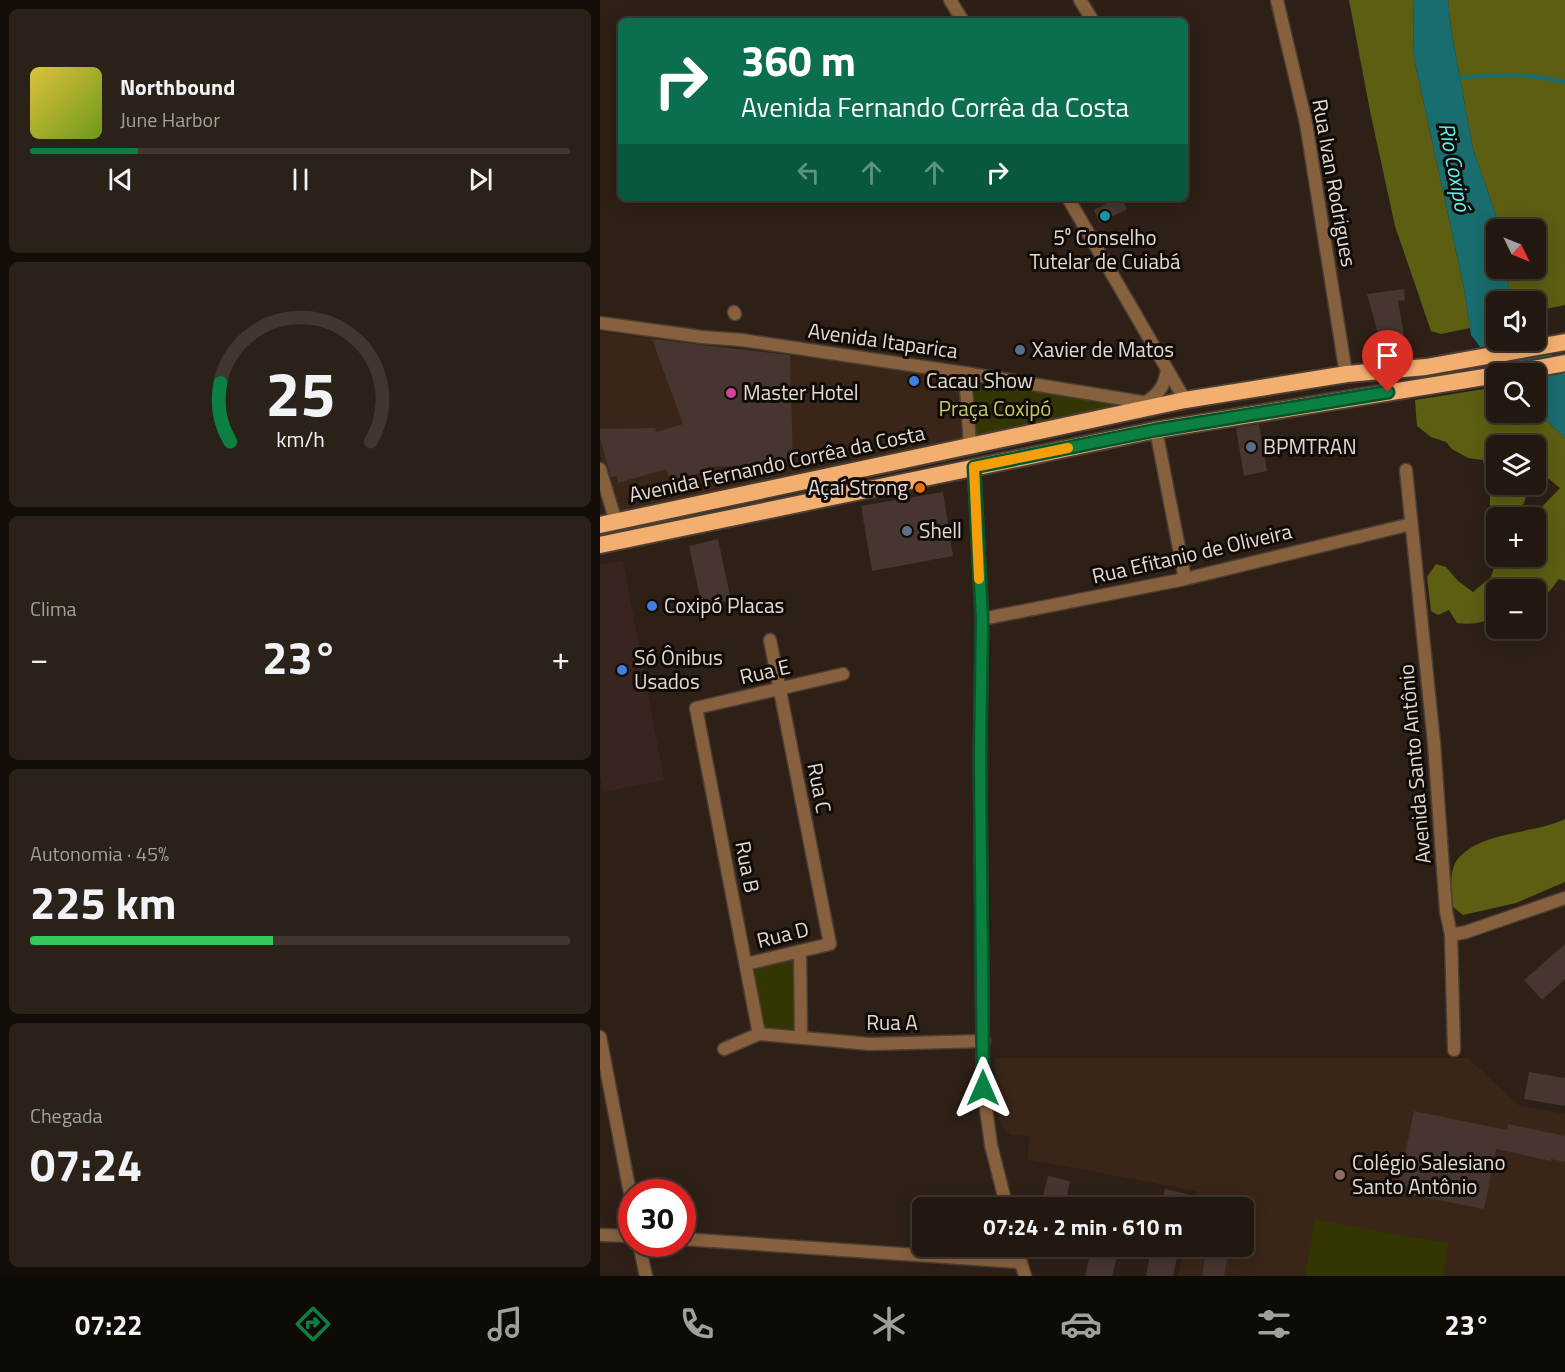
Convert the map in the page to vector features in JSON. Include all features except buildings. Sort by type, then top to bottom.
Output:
[{"type":"highway","name":"Avenida Fernando Corrêa da Costa","points":[[608,523],[970,447],[1146,406],[1346,374],[1426,367],[1565,342]]},
{"type":"highway","points":[[1546,366],[1565,363]]},
{"type":"highway","name":"Avenida Fernando Corrêa da Costa","points":[[600,545],[1156,430],[1486,377]]},
{"type":"street","points":[[950,0],[961,18]]},
{"type":"street","points":[[1080,0],[1091,18]]},
{"type":"street","name":"Rua Ivan Rodrigues","points":[[1277,0],[1306,123],[1346,374]]},
{"type":"street","points":[[1070,201],[1185,400]]},
{"type":"street","name":"Avenida Itaparica","points":[[600,323],[742,340],[964,373],[1146,406]]},
{"type":"street","points":[[1146,406],[1163,388],[1167,369]]},
{"type":"street","points":[[964,373],[970,447]]},
{"type":"street","points":[[1156,430],[1185,579]]},
{"type":"street","points":[[974,467],[982,618],[980,758],[983,1088],[991,1145],[1004,1197]]},
{"type":"street","points":[[600,469],[608,523]]},
{"type":"street","name":"Avenida Santo Antônio","points":[[1406,470],[1434,742],[1446,911],[1451,935],[1454,1050]]},
{"type":"street","name":"Rua Efitanio de Oliveira","points":[[982,618],[1185,579],[1411,524]]},
{"type":"street","name":"Rua C","points":[[770,640],[830,944]]},
{"type":"street","name":"Rua E","points":[[696,708],[843,674]]},
{"type":"street","name":"Rua B","points":[[696,708],[759,1034]]},
{"type":"street","points":[[1451,935],[1466,932],[1565,897]]},
{"type":"street","name":"Rua D","points":[[746,964],[830,944]]},
{"type":"street","points":[[800,951],[801,1038]]},
{"type":"street","name":"Rua A","points":[[724,1049],[759,1034],[870,1044],[984,1041]]},
{"type":"street","points":[[600,1037],[627,1179]]},
{"type":"street","points":[[600,1235],[618,1236]]},
{"type":"street","points":[[696,1240],[1020,1262]]},
{"type":"street","points":[[642,1257],[646,1276]]},
{"type":"street","points":[[1019,1257],[1025,1276]]},
{"type":"shaded area","points":[[1349,0],[1413,0],[1414,58],[1464,288],[1470,328],[1441,334],[1431,331],[1395,226]]},
{"type":"shaded area","points":[[1448,0],[1565,0],[1565,305],[1546,309],[1546,291],[1509,291],[1507,279],[1546,279],[1546,219],[1497,219],[1473,149],[1451,29]]},
{"type":"shaded area","points":[[600,332],[960,377],[965,439],[617,513],[600,455]]},
{"type":"shaded area","points":[[1486,389],[1486,423],[1546,423],[1546,420],[1565,438],[1565,581],[1559,579],[1546,594],[1546,579],[1489,579],[1494,567],[1546,567],[1546,507],[1542,507],[1560,488],[1546,478],[1546,435],[1486,435],[1486,473],[1483,460],[1468,458],[1452,449],[1446,442],[1431,437],[1417,426],[1415,400]]},
{"type":"shaded area","points":[[1490,495],[1526,495],[1522,507],[1492,507],[1490,505]]},
{"type":"shaded area","name":"Só Ônibus Usados","points":[[623,561],[664,780],[603,792],[600,775],[600,565]]},
{"type":"shaded area","points":[[1436,564],[1446,567],[1458,581],[1473,592],[1486,581],[1486,620],[1468,624],[1457,623],[1449,610],[1438,615],[1431,611],[1427,577]]},
{"type":"shaded area","points":[[1565,819],[1565,882],[1516,903],[1463,915],[1452,906],[1451,883],[1454,864],[1467,851],[1493,838],[1539,828]]},
{"type":"shaded area","name":"Colégio Salesiano Santo Antônio","points":[[995,1058],[1468,1058],[1520,1106],[1565,1114],[1565,1276],[1178,1276],[1182,1257],[1254,1257],[1254,1197],[1195,1197],[1196,1191],[1027,1159],[1030,1136],[1011,1135],[1004,1129],[999,1119]]},
{"type":"green space","name":"Praça Coxipó","points":[[969,379],[1120,406],[973,437]]},
{"type":"green space","points":[[797,955],[799,1034],[761,1031],[752,967]]},
{"type":"green space","points":[[1314,1220],[1449,1243],[1443,1276],[1305,1276]]},
{"type":"water","name":"Rio Coxipó","points":[[1413,0],[1448,0],[1451,29],[1473,149],[1497,219],[1486,219],[1486,279],[1507,279],[1509,291],[1486,291],[1486,351],[1546,351],[1546,348],[1565,370],[1565,438],[1546,420],[1546,363],[1492,363],[1471,335],[1464,288],[1414,58]]},
{"type":"waterway","points":[[1456,79],[1510,75],[1565,82]]},
{"type":"slow traffic","points":[[979,579],[974,467],[1068,448]]},
{"type":"place","name":"5⁰ Conselho Tutelar de Cuiabá","points":[[1105,216]]},
{"type":"place","name":"Xavier de Matos","points":[[1020,350]]},
{"type":"place","name":"Cacau Show","points":[[914,381]]},
{"type":"place","name":"Master Hotel","points":[[731,393]]},
{"type":"place","name":"BPMTRAN","points":[[1251,447]]},
{"type":"place","name":"Açaí Strong","points":[[920,488]]},
{"type":"place","name":"Shell","points":[[907,531]]},
{"type":"place","name":"Coxipó Placas","points":[[652,606]]},
{"type":"place","name":"Só Ônibus Usados","points":[[622,670]]},
{"type":"place","name":"Colégio Salesiano Santo Antônio","points":[[1340,1175]]},
{"type":"route","points":[[983,1088],[980,758],[982,618],[974,467],[1156,430],[1388,392]]}]
